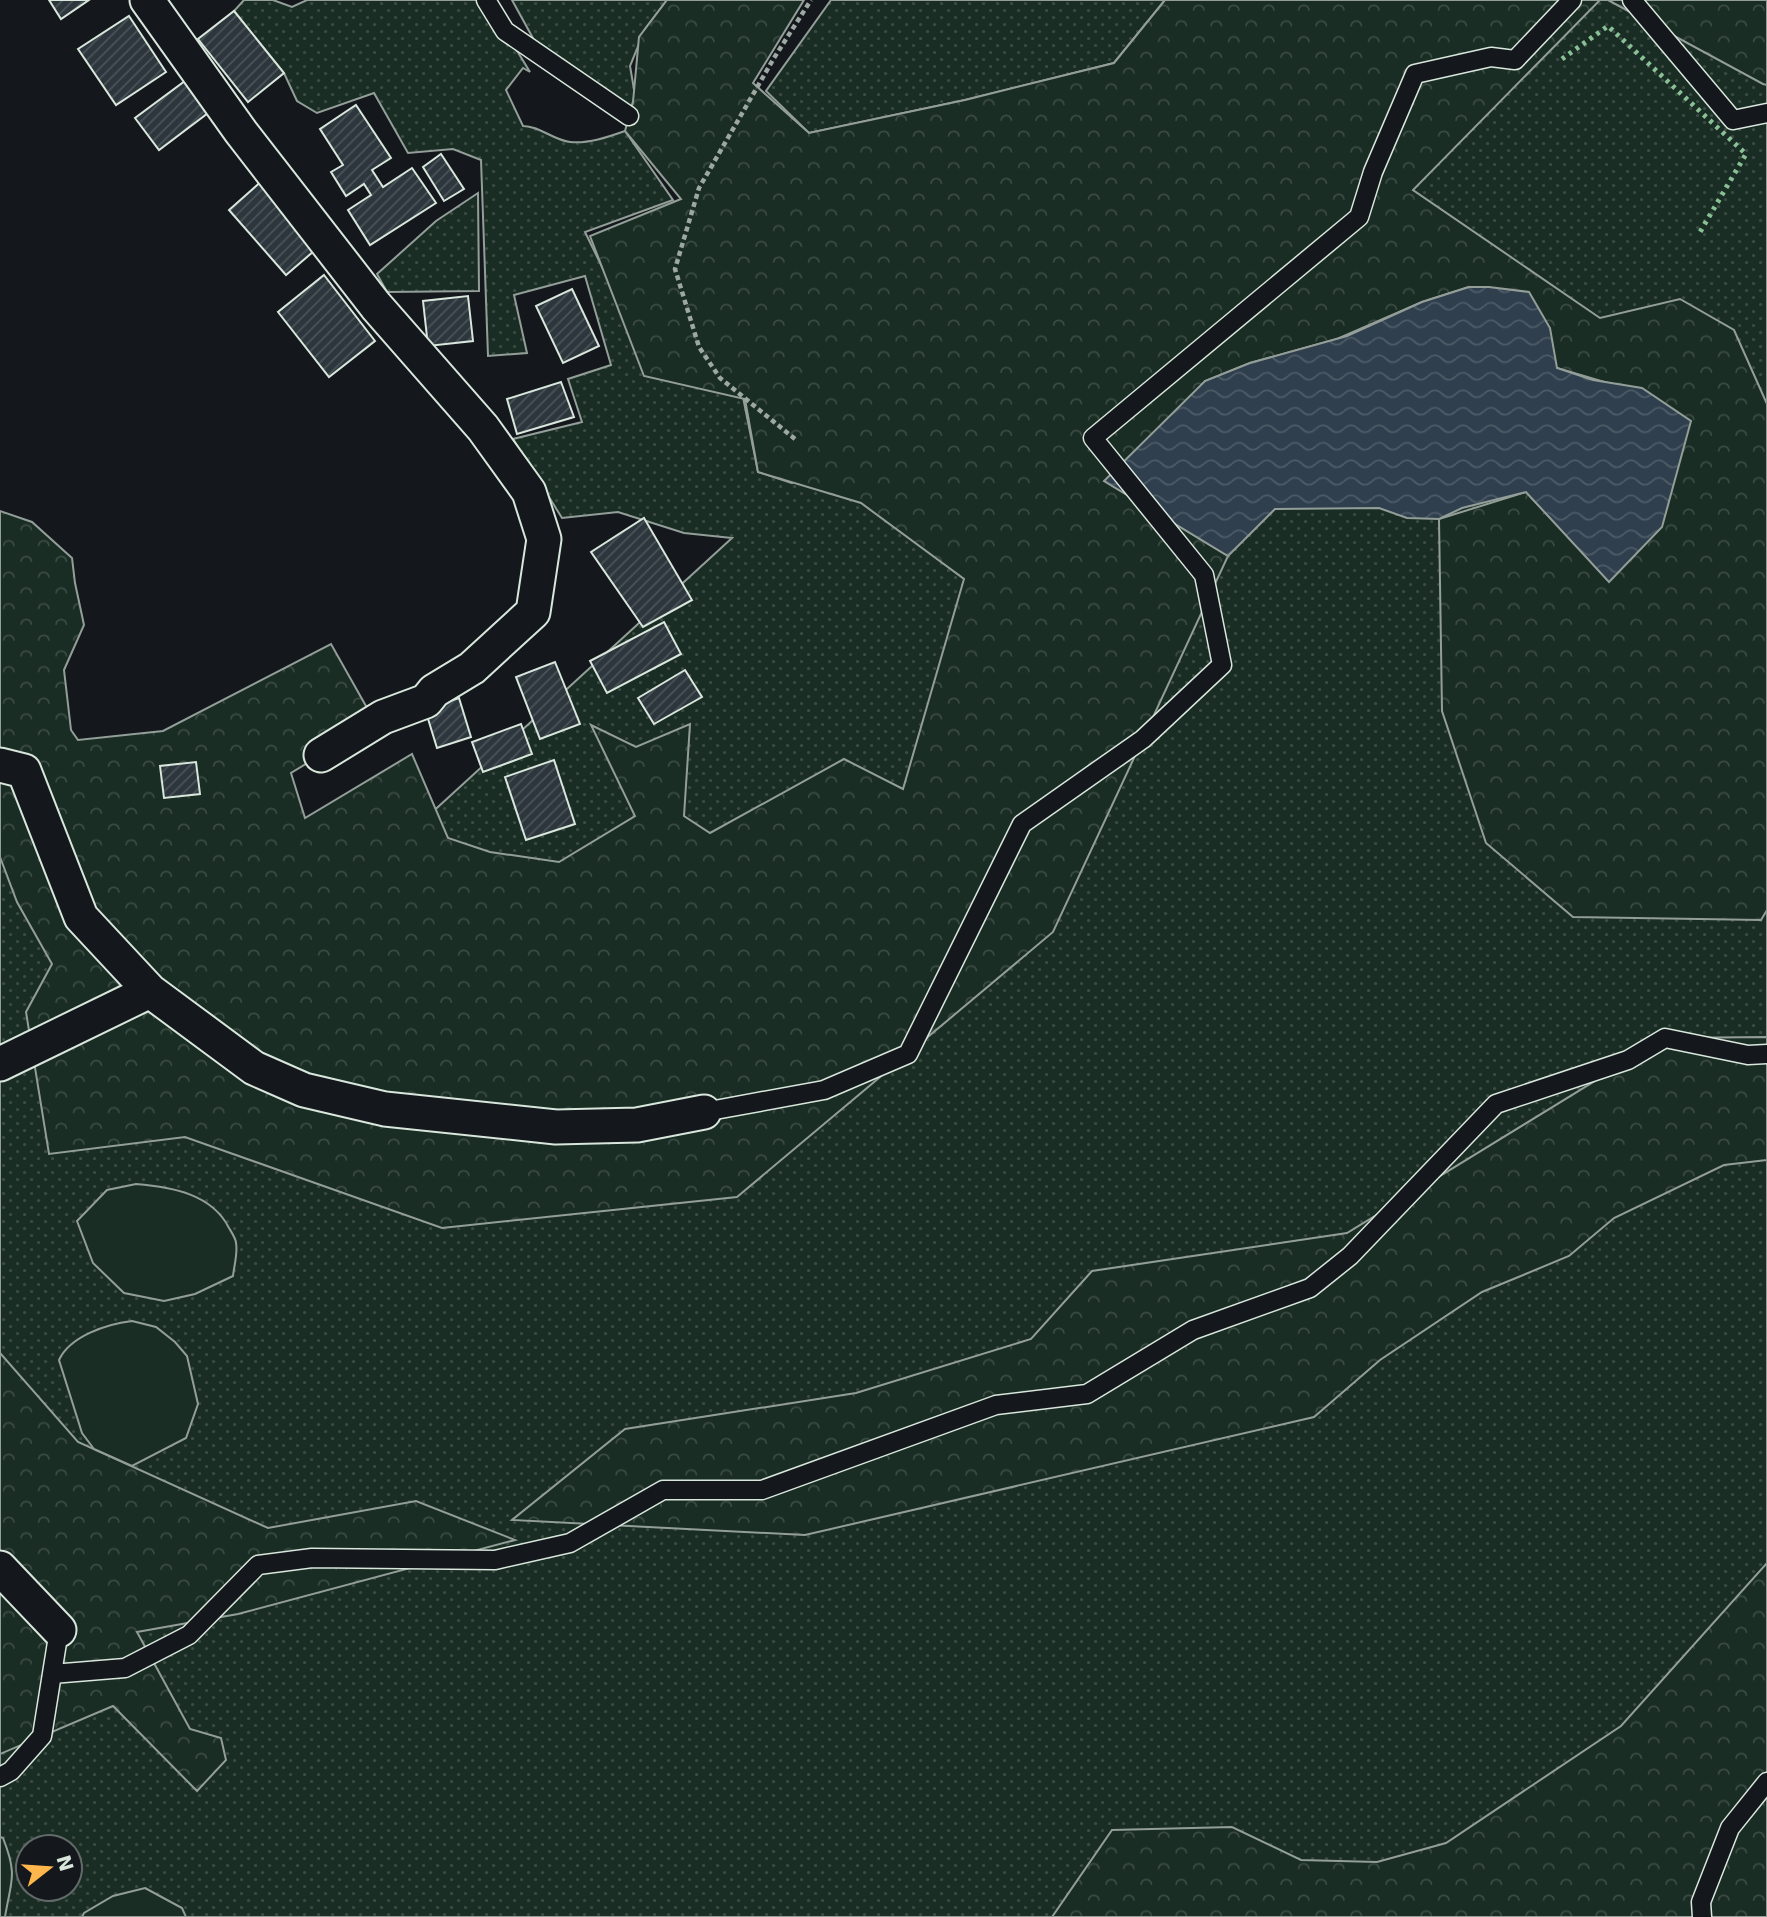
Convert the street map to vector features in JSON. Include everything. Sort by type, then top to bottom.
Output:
[{"type":"street","points":[[147,0],[241,132],[376,306],[483,428],[529,492],[544,539],[533,612],[472,668],[434,691],[426,701],[383,718],[321,755]]},
{"type":"street","points":[[0,765],[24,771],[81,917],[150,991],[254,1068],[304,1090],[385,1110],[556,1127],[637,1125],[704,1112]]},
{"type":"street","points":[[0,1065],[150,991]]},
{"type":"street","points":[[0,1568],[59,1630]]},
{"type":"lane","points":[[486,0],[505,31],[629,116]]},
{"type":"lane","points":[[704,1112],[824,1090],[908,1054],[1022,824],[1143,739],[1222,665],[1204,575],[1093,438],[1359,217],[1373,172],[1415,74],[1490,57],[1515,60],[1572,0]]},
{"type":"lane","points":[[1632,0],[1733,120],[1767,113]]},
{"type":"lane","points":[[52,1674],[125,1668],[188,1635],[258,1565],[312,1558],[495,1560],[570,1544],[663,1490],[762,1490],[996,1405],[1087,1394],[1194,1329],[1310,1288],[1350,1256],[1496,1104],[1628,1060],[1665,1038],[1748,1055],[1767,1054]]},
{"type":"lane","points":[[0,1777],[11,1771],[42,1736],[59,1630]]},
{"type":"lane","points":[[1702,1917],[1701,1902],[1730,1828],[1767,1782]]},
{"type":"path","points":[[795,439],[720,378],[699,347],[676,269],[699,188],[774,58],[811,0]]},
{"type":"green space","points":[[244,0],[273,0],[292,7],[307,0],[486,0],[530,72],[523,68],[506,90],[523,126],[535,128],[564,141],[577,142],[598,140],[625,131],[673,200],[585,232],[604,271],[743,397],[758,472],[792,483],[1023,271],[1432,0],[1767,0],[1767,1917],[0,1917],[0,718],[345,892],[732,538],[684,533],[618,512],[562,518],[513,439],[582,422],[568,379],[611,365],[585,276],[514,295],[527,353],[488,356],[481,160],[453,149],[408,153],[374,93],[317,113],[297,101],[284,73],[234,11]]},
{"type":"green space","points":[[512,0],[667,0],[645,29],[630,66],[635,95],[629,116],[534,40]]},
{"type":"green space","points":[[667,0],[804,0],[753,83],[809,133],[965,100],[1114,63],[1165,0],[1600,0],[1413,190],[1600,318],[1680,299],[1734,330],[1767,404],[1767,910],[1761,920],[1573,917],[1486,843],[1442,711],[1439,519],[1526,492],[1609,581],[1655,397],[1557,368],[1469,287],[1422,302],[1337,339],[1250,363],[1205,381],[1113,486],[1228,556],[1053,932],[737,1197],[442,1228],[185,1137],[49,1154],[26,1012],[52,964],[17,902],[0,857],[0,511],[32,522],[72,558],[84,625],[64,670],[71,730],[78,740],[163,731],[331,644],[375,722],[291,773],[305,818],[412,754],[448,838],[490,852],[559,862],[635,816],[591,725],[636,747],[690,724],[684,816],[710,833],[844,759],[903,789],[964,579],[861,503],[758,472],[745,399],[644,376],[590,236],[681,199],[625,131],[633,102],[639,37]]},
{"type":"green space","points":[[831,0],[1165,0],[1114,63],[965,100],[809,133],[766,91]]},
{"type":"green space","points":[[1608,0],[1767,0],[1767,85],[1763,84]]},
{"type":"green space","points":[[478,193],[479,291],[387,292],[377,274],[436,221]]},
{"type":"green space","points":[[1767,1037],[1767,1160],[1724,1165],[1614,1218],[1569,1256],[1482,1292],[1380,1360],[1314,1417],[805,1535],[512,1520],[625,1429],[856,1393],[1031,1339],[1092,1271],[1347,1233],[1665,1038]]},
{"type":"green space","points":[[136,1184],[190,1194],[222,1216],[235,1240],[237,1251],[233,1276],[195,1294],[164,1301],[124,1293],[93,1263],[77,1221],[107,1190]]},
{"type":"green space","points":[[132,1321],[156,1327],[187,1356],[198,1404],[186,1438],[132,1466],[94,1449],[82,1433],[59,1360],[80,1338],[101,1328]]},
{"type":"green space","points":[[0,1353],[78,1442],[268,1528],[416,1501],[515,1540],[238,1614],[137,1632],[190,1729],[221,1738],[226,1760],[197,1791],[113,1706],[0,1754]]},
{"type":"green space","points":[[1767,1563],[1767,1917],[1052,1917],[1112,1830],[1232,1827],[1301,1860],[1377,1862],[1446,1843],[1621,1726]]},
{"type":"green space","points":[[0,1837],[3,1838],[8,1851],[12,1870],[5,1917],[0,1917]]},
{"type":"green space","points":[[145,1888],[182,1908],[186,1917],[82,1917],[84,1913],[113,1896]]},
{"type":"water","points":[[1469,287],[1529,292],[1550,328],[1557,368],[1593,380],[1642,388],[1691,421],[1662,527],[1609,582],[1526,492],[1462,508],[1439,519],[1407,518],[1379,508],[1275,509],[1228,556],[1104,481],[1205,381],[1250,363],[1347,336],[1422,302]]},
{"type":"building","points":[[49,0],[89,0],[61,19]]},
{"type":"building","points":[[234,11],[284,73],[248,102],[198,39]]},
{"type":"building","points":[[129,16],[166,72],[116,105],[78,49]]},
{"type":"building","points":[[189,78],[212,110],[159,150],[135,118]]},
{"type":"building","points":[[356,105],[391,158],[372,170],[383,187],[412,168],[436,203],[370,245],[348,210],[371,195],[364,184],[346,196],[331,172],[343,165],[320,129]]},
{"type":"building","points":[[441,154],[464,189],[444,201],[423,167]]},
{"type":"building","points":[[264,179],[321,245],[286,275],[229,210]]},
{"type":"building","points":[[324,275],[375,341],[329,377],[278,312]]},
{"type":"building","points":[[572,289],[599,346],[563,363],[536,306]]},
{"type":"building","points":[[468,296],[473,341],[428,346],[423,301]]},
{"type":"building","points":[[561,382],[574,417],[517,434],[507,399]]},
{"type":"building","points":[[644,518],[692,600],[643,627],[591,552]]},
{"type":"building","points":[[664,622],[681,654],[607,693],[590,661]]},
{"type":"building","points":[[555,662],[580,724],[540,739],[516,677]]},
{"type":"building","points":[[685,670],[702,697],[654,724],[638,698]]},
{"type":"building","points":[[459,698],[471,737],[437,748],[425,709]]},
{"type":"building","points":[[521,724],[532,754],[483,772],[472,742]]},
{"type":"building","points":[[554,760],[575,824],[526,840],[505,777]]},
{"type":"building","points":[[196,762],[200,794],[164,798],[160,766]]},
{"type":"hedge","points":[[1562,59],[1608,26],[1746,154],[1700,232]]}]
